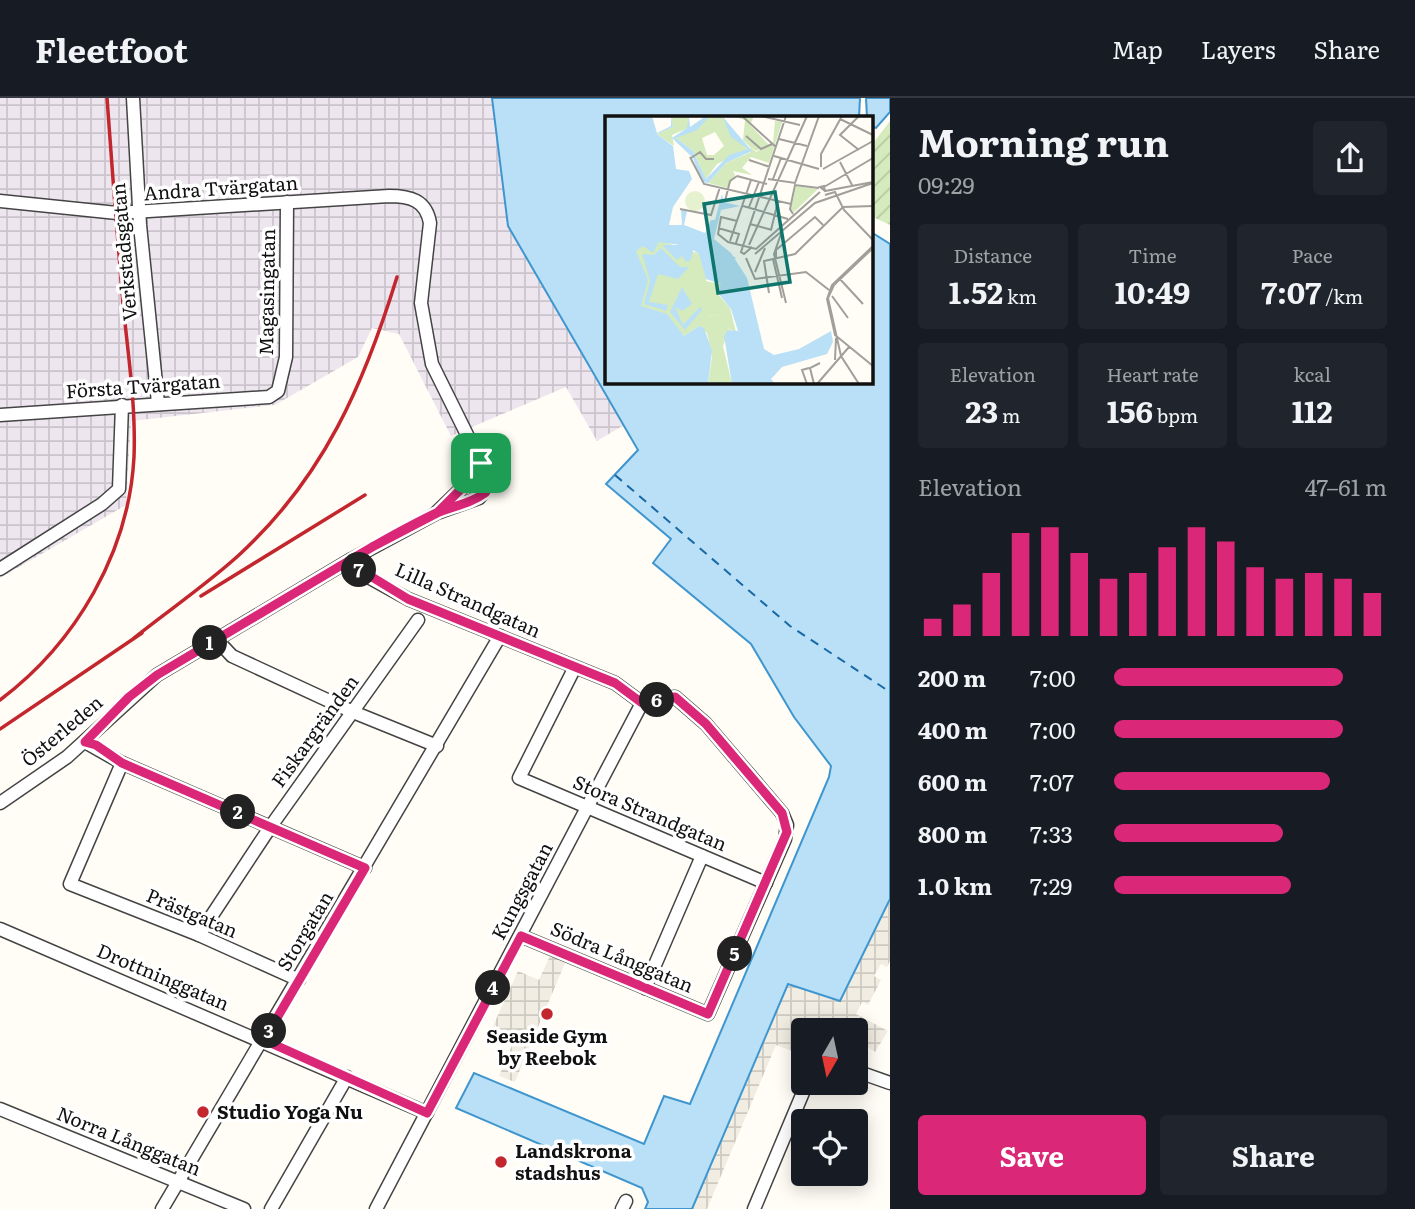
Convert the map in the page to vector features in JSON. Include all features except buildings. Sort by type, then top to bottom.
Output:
[{"type":"street","name":"Verkstadsgatan","points":[[133,98],[139,213],[158,403]]},
{"type":"street","name":"Andra Tvärgatan","points":[[0,201],[96,212],[139,213],[405,196],[421,202],[430,223],[421,303],[432,364],[481,463]]},
{"type":"street","name":"Magasingatan","points":[[281,383],[286,357],[287,202]]},
{"type":"street","name":"Första Tvärgatan","points":[[0,415],[269,397],[278,391],[281,383]]},
{"type":"street","points":[[0,569],[103,504],[119,489],[122,405]]},
{"type":"street","points":[[437,513],[466,484],[481,463],[490,471],[491,477],[485,493],[460,507],[437,513],[350,560],[216,639],[232,656],[353,712],[437,746]]},
{"type":"street","name":"Lilla Strandgatan","points":[[350,560],[370,578],[408,599],[615,683],[642,703]]},
{"type":"street","name":"Fiskargränden","points":[[199,935],[271,826],[418,620]]},
{"type":"street","name":"Storgatan","points":[[162,1209],[500,636]]},
{"type":"street","name":"Österleden","points":[[0,803],[47,772],[85,742],[129,697],[157,675],[216,639]]},
{"type":"street","name":"Stora Strandgatan","points":[[575,667],[519,778],[765,883]]},
{"type":"street","points":[[642,703],[675,697],[689,707],[782,813],[787,825],[785,839],[765,883]]},
{"type":"street","name":"Kungsgatan","points":[[376,1209],[642,703]]},
{"type":"street","points":[[85,742],[96,745],[122,763],[365,868]]},
{"type":"street","name":"Prästgatan","points":[[122,763],[69,884],[199,935],[299,980]]},
{"type":"street","points":[[645,988],[702,856]]},
{"type":"street","name":"Södra Långgatan","points":[[521,936],[708,1014],[765,883]]},
{"type":"street","name":"Drottninggatan","points":[[0,929],[264,1040],[427,1113]]},
{"type":"street","points":[[868,1075],[890,1083]]},
{"type":"street","points":[[271,1209],[347,1077]]},
{"type":"street","points":[[754,1209],[802,1096]]},
{"type":"street","name":"Norra Långgatan","points":[[0,1110],[244,1209]]},
{"type":"shaded area","points":[[0,98],[492,98],[508,226],[624,425],[597,441],[566,387],[451,436],[399,334],[372,328],[358,357],[275,405],[131,421],[126,505],[0,578]]},
{"type":"shaded area","points":[[890,899],[890,961],[887,967],[881,964],[874,976],[881,980],[868,1005],[862,1002],[856,1014],[864,1018],[791,1018],[791,1051],[776,1045],[707,1209],[692,1209],[788,984],[840,1000]]},
{"type":"shaded area","points":[[553,949],[568,956],[515,1082],[499,1076],[516,1036],[493,1026],[518,971],[539,980]]},
{"type":"shaded area","points":[[868,1020],[888,1031],[875,1052],[868,1047]]},
{"type":"green space","points":[[890,121],[890,225],[872,216],[872,145]]},
{"type":"water","points":[[492,98],[860,98],[859,116],[605,116],[605,383],[872,383],[872,233],[890,244],[890,899],[840,1001],[788,984],[692,1209],[645,1209],[648,1202],[642,1188],[456,1108],[474,1073],[644,1144],[664,1096],[690,1104],[829,777],[831,766],[794,717],[751,644],[653,563],[671,539],[606,484],[638,450],[508,226]]},
{"type":"water","points":[[866,98],[890,98],[890,112],[876,128],[872,126],[872,116],[867,116]]},
{"type":"ferry route","points":[[615,475],[790,626],[890,692]]},
{"type":"railway","points":[[0,700],[52,651],[94,593],[122,527],[130,492],[134,457],[133,399],[107,98]]},
{"type":"railway","points":[[134,638],[239,555],[295,494],[338,427],[355,391],[397,277]]},
{"type":"railway","points":[[201,596],[365,495]]},
{"type":"railway","points":[[0,729],[142,633]]},
{"type":"place","name":"Seaside Gym by Reebok","points":[[547,1014]]},
{"type":"place","name":"Studio Yoga Nu","points":[[203,1112]]},
{"type":"place","name":"Landskrona stadshus","points":[[501,1162]]},
{"type":"route","points":[[481,463],[466,484],[437,513],[372,547],[157,675],[129,697],[85,742],[96,745],[122,763],[365,868],[264,1040],[427,1113],[521,936],[708,1014],[787,832],[782,813],[706,724],[675,697],[642,703],[615,683],[408,599],[354,566],[350,560],[372,547],[437,513],[479,498],[491,482],[490,471],[481,463]]}]
